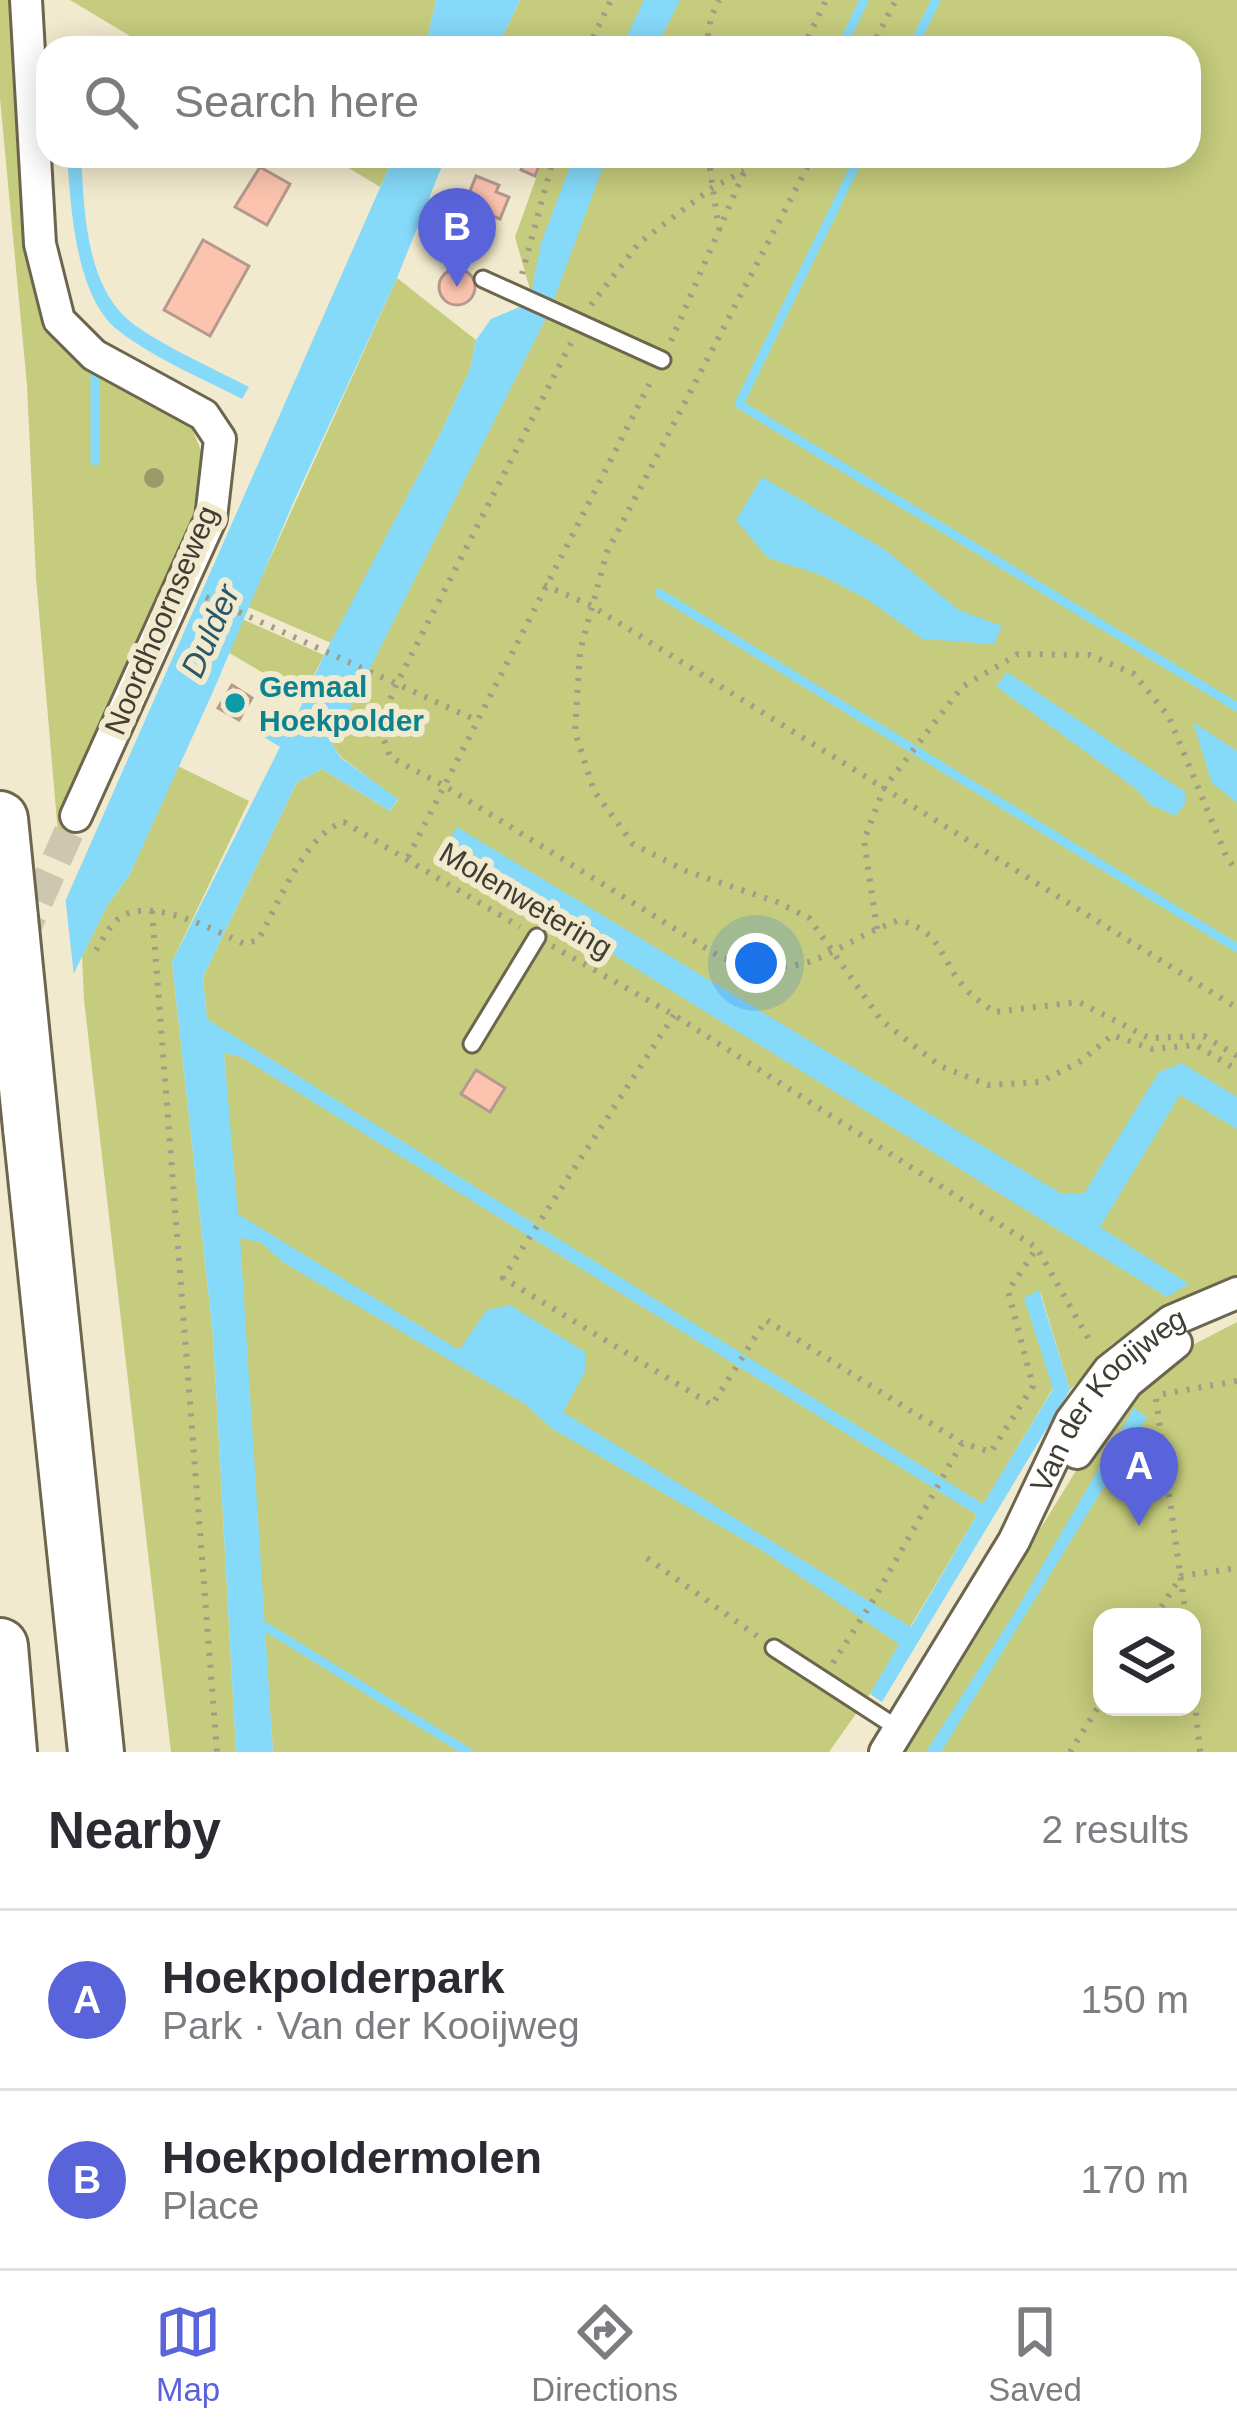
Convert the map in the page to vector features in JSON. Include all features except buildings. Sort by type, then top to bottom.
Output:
[{"type":"highway","points":[[0,819],[96,1752]]},
{"type":"highway","points":[[0,1646],[9,1752]]},
{"type":"street","name":"Noordhoornseweg","points":[[26,0],[40,244],[59,320],[94,355],[204,415],[220,439],[211,518],[76,816]]},
{"type":"street","name":"Van der Kooijweg","points":[[892,1740],[1014,1541],[1071,1421],[1109,1370],[1171,1321],[1237,1293]]},
{"type":"street","name":"Van der Kooijweg","points":[[1014,1541],[1057,1489],[1087,1434],[1127,1383],[1180,1340],[1237,1313]]},
{"type":"lane","points":[[483,279],[662,361]]},
{"type":"lane","points":[[472,1044],[537,937]]},
{"type":"lane","points":[[774,1648],[892,1740]]},
{"type":"path","points":[[594,36],[611,0]]},
{"type":"path","points":[[708,36],[719,0]]},
{"type":"path","points":[[808,36],[826,0]]},
{"type":"path","points":[[877,36],[896,0]]},
{"type":"path","points":[[519,297],[551,168]]},
{"type":"path","points":[[710,168],[720,232]]},
{"type":"path","name":"Molenwetering","points":[[745,168],[662,361],[408,857],[674,1015],[1037,1248],[1109,1370]]},
{"type":"path","points":[[807,168],[607,552],[580,652],[575,732],[594,791],[633,844],[686,871],[809,918],[881,1020],[940,1066],[988,1085],[1040,1082],[1081,1061],[1112,1035],[1152,1049],[1196,1045],[1237,1070]]},
{"type":"path","points":[[744,171],[712,188],[639,243],[594,298],[398,683],[379,726],[390,757],[722,958],[762,969],[796,967],[836,953],[899,920],[919,926],[937,942],[964,987],[994,1012],[1079,1002],[1149,1038],[1204,1036],[1237,1056]]},
{"type":"path","points":[[544,585],[590,605],[1237,1008]]},
{"type":"path","points":[[192,591],[476,720]]},
{"type":"path","points":[[877,929],[863,840],[884,788],[962,687],[1018,654],[1090,655],[1134,674],[1169,717],[1227,858],[1237,871]]},
{"type":"path","points":[[96,950],[119,917],[152,911],[180,915],[245,944],[258,940],[312,844],[328,827],[344,822],[408,857]]},
{"type":"path","points":[[152,911],[217,1752]]},
{"type":"path","points":[[674,1015],[503,1278],[712,1405],[766,1320],[962,1443],[991,1452],[1033,1386],[1008,1291],[1037,1248]]},
{"type":"path","points":[[1155,1395],[1185,1608]]},
{"type":"path","points":[[821,1682],[962,1443]]},
{"type":"path","points":[[647,1558],[774,1648]]},
{"type":"path","points":[[1161,1608],[1181,1576],[1237,1568]]},
{"type":"path","points":[[1070,1752],[1093,1715]]},
{"type":"path","points":[[1196,1716],[1200,1752]]},
{"type":"green space","points":[[0,0],[24,0],[36,168],[41,168],[51,272],[74,349],[187,416],[204,458],[203,508],[59,845],[36,577],[27,385],[0,99]]},
{"type":"green space","points":[[70,0],[436,0],[428,36],[130,36]]},
{"type":"green space","points":[[520,0],[1237,0],[1237,1281],[1171,1307],[1112,1344],[1070,1390],[1040,1291],[1053,1388],[870,1694],[829,1752],[273,1752],[224,1052],[207,1020],[203,977],[297,782],[322,769],[390,811],[398,800],[340,756],[332,744],[552,302],[531,293],[515,237],[540,168],[1201,168],[1201,36],[503,36]]},
{"type":"green space","points":[[349,168],[389,168],[380,187]]},
{"type":"green space","points":[[397,278],[476,340],[470,369],[440,434],[331,643],[248,607]]},
{"type":"green space","points":[[242,619],[324,655],[307,699],[228,652]]},
{"type":"green space","points":[[178,766],[249,801],[172,962],[213,1335],[236,1752],[171,1752],[84,1000],[82,956],[108,904],[129,876]]},
{"type":"green space","points":[[1237,1322],[1237,1752],[903,1752],[1098,1435],[1166,1359]]},
{"type":"water","points":[[436,0],[520,0],[503,36],[428,36]]},
{"type":"water","points":[[644,0],[680,0],[662,36],[627,36]]},
{"type":"water","points":[[68,168],[82,168],[94,262],[125,317],[249,387],[242,399],[148,350],[104,316],[84,274]]},
{"type":"water","name":"Dulder","points":[[389,168],[441,168],[212,694],[129,876],[108,904],[76,969],[0,1145],[0,1049]]},
{"type":"water","points":[[569,168],[603,168],[553,302],[531,293],[541,243]]},
{"type":"water","points":[[522,306],[547,316],[332,744],[340,757],[398,799],[390,811],[322,769],[297,782],[203,977],[207,1019],[983,1504],[1053,1389],[1024,1298],[1039,1290],[1070,1390],[882,1702],[870,1694],[899,1644],[763,1551],[551,1428],[525,1404],[284,1263],[260,1242],[240,1238],[273,1752],[236,1752],[213,1335],[172,962],[280,747],[259,734],[270,712],[293,724],[440,434],[470,369],[476,340],[491,319]],"holes":[[[224,1053],[241,1057],[977,1515],[911,1627],[563,1412],[585,1372],[585,1352],[510,1305],[487,1310],[459,1350],[238,1214]]]},
{"type":"water","points":[[762,477],[884,549],[959,610],[1002,626],[994,644],[923,639],[867,599],[821,575],[768,558],[736,520]]},
{"type":"water","points":[[1007,672],[1185,792],[1185,804],[1175,816],[1150,804],[996,686]]},
{"type":"water","points":[[1193,722],[1237,751],[1237,803],[1212,783]]},
{"type":"water","points":[[457,827],[1062,1194],[1084,1193],[1159,1072],[1182,1063],[1237,1097],[1237,1129],[1180,1095],[1100,1227],[1189,1284],[1167,1297],[444,850]]},
{"type":"water","points":[[1134,1408],[1147,1417],[941,1752],[926,1752],[1017,1609]]},
{"type":"pier","points":[[64,887],[75,985],[6,1147],[0,1151],[0,1034]]},
{"type":"waterway","points":[[847,36],[864,0]]},
{"type":"waterway","points":[[918,36],[936,0]]},
{"type":"waterway","points":[[854,168],[739,404],[1237,707]]},
{"type":"waterway","points":[[95,375],[95,461]]},
{"type":"waterway","points":[[659,593],[1237,948]]},
{"type":"waterway","points":[[266,1627],[468,1752]]},
{"type":"tunnel","points":[[20,942],[76,816]]},
{"type":"place","name":"Hoekpoldermolen","points":[[457,287]]},
{"type":"place","name":"Gemaal Hoekpolder","points":[[235,703]]},
{"type":"place","name":"Hoekpolderpark","points":[[1139,1526]]}]
